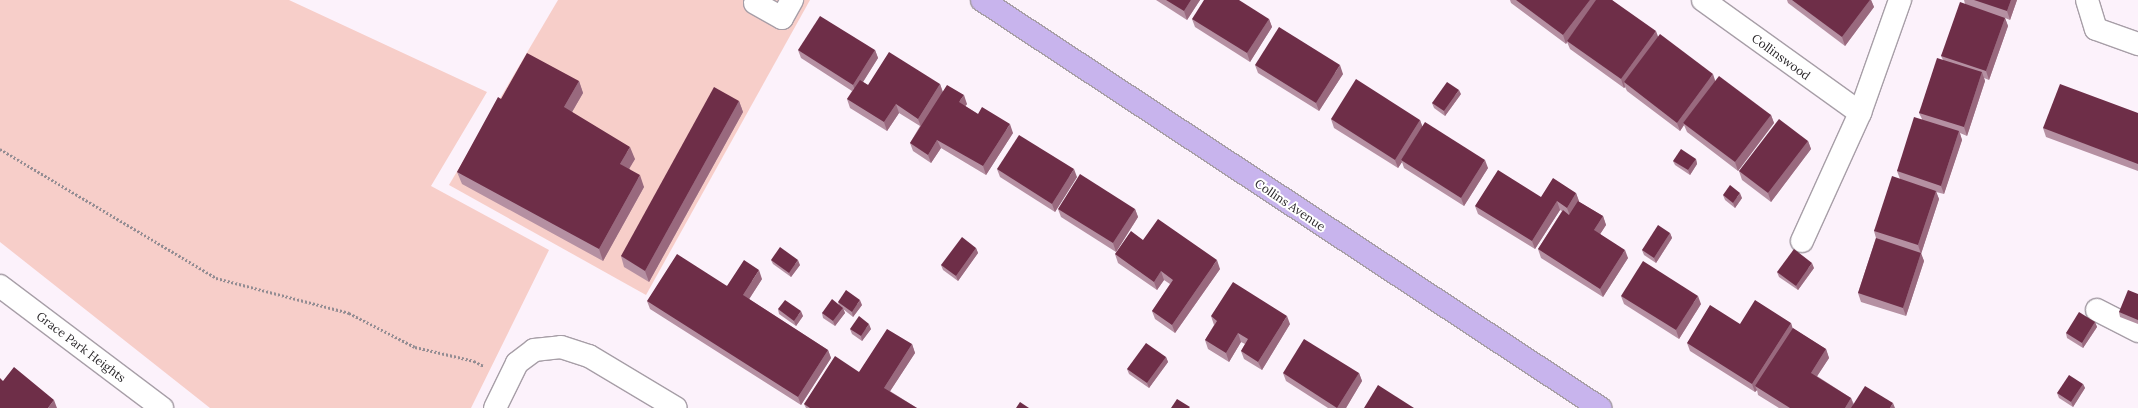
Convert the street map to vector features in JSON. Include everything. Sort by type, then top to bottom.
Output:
[{"type":"main road","name":"Collins Avenue","points":[[982,0],[1600,408]]},
{"type":"street","points":[[754,3],[782,18],[792,0]]},
{"type":"street","name":"Collinswood","points":[[1703,0],[1860,113]]},
{"type":"street","points":[[1802,241],[1860,113],[1900,0]]},
{"type":"street","points":[[2087,0],[2096,29],[2138,44]]},
{"type":"street","name":"Grace Park Heights","points":[[0,286],[162,408]]},
{"type":"street","points":[[2097,310],[2138,331]]},
{"type":"street","points":[[495,408],[517,363],[534,350],[561,347],[589,356],[676,408]]},
{"type":"path","points":[[0,149],[216,278],[349,313],[415,347],[474,361],[508,380]]},
{"type":"shaded area","points":[[0,0],[289,0],[487,92],[431,186],[549,250],[471,408],[210,408],[0,242]]},
{"type":"shaded area","points":[[558,0],[810,0],[646,295],[449,185]]},
{"type":"building","points":[[1166,0],[1191,0],[1184,11]]},
{"type":"building","points":[[1204,0],[1239,0],[1269,19],[1247,53],[1192,19]]},
{"type":"building","points":[[1516,0],[1590,0],[1563,35]]},
{"type":"building","points":[[1596,0],[1612,0],[1656,31],[1621,79],[1567,41]]},
{"type":"building","points":[[1792,0],[1870,0],[1842,37]]},
{"type":"building","points":[[1974,0],[2011,0],[2007,11]]},
{"type":"building","points":[[1960,2],[2005,18],[1986,71],[1941,56]]},
{"type":"building","points":[[820,16],[875,50],[853,85],[798,50]]},
{"type":"building","points":[[1279,27],[1340,65],[1316,103],[1255,65]]},
{"type":"building","points":[[1660,34],[1713,74],[1677,123],[1624,82]]},
{"type":"building","points":[[889,52],[940,84],[918,119],[896,104],[884,122],[847,99],[860,80],[868,85]]},
{"type":"building","points":[[527,53],[579,81],[564,107],[630,147],[620,164],[640,175],[599,249],[457,172],[498,97],[501,99]]},
{"type":"building","points":[[1937,58],[1982,72],[1964,127],[1919,113]]},
{"type":"building","points":[[1719,76],[1771,115],[1735,162],[1683,123]]},
{"type":"building","points":[[1356,79],[1420,120],[1395,160],[1331,119]]},
{"type":"building","points":[[1447,82],[1459,90],[1444,111],[1432,103]]},
{"type":"building","points":[[2060,84],[2138,113],[2138,164],[2043,128]]},
{"type":"building","points":[[947,85],[964,95],[959,102],[978,114],[982,107],[1010,124],[983,166],[937,140],[928,155],[910,143]]},
{"type":"building","points":[[714,87],[739,101],[645,271],[621,256]]},
{"type":"building","points":[[1914,117],[1959,131],[1941,186],[1897,171]]},
{"type":"building","points":[[1779,119],[1808,141],[1768,193],[1739,171]]},
{"type":"building","points":[[1425,122],[1485,160],[1461,198],[1401,160]]},
{"type":"building","points":[[1019,135],[1074,169],[1052,204],[997,169]]},
{"type":"building","points":[[1681,149],[1696,159],[1688,170],[1673,161]]},
{"type":"building","points":[[1498,170],[1541,197],[1553,178],[1576,193],[1567,208],[1557,201],[1532,241],[1475,206]]},
{"type":"building","points":[[1080,174],[1135,209],[1113,243],[1058,209]]},
{"type":"building","points":[[1892,176],[1936,191],[1918,245],[1874,231]]},
{"type":"building","points":[[1730,185],[1740,193],[1733,203],[1723,195]]},
{"type":"building","points":[[1578,201],[1603,216],[1594,230],[1625,250],[1600,289],[1538,249],[1563,210],[1569,215]]},
{"type":"building","points":[[1158,219],[1217,260],[1172,325],[1152,311],[1173,280],[1161,271],[1154,282],[1115,254],[1131,231],[1143,240]]},
{"type":"building","points":[[1658,225],[1670,233],[1654,258],[1642,250]]},
{"type":"building","points":[[962,237],[976,248],[956,276],[941,265]]},
{"type":"building","points":[[1876,238],[1921,253],[1903,308],[1858,293]]},
{"type":"building","points":[[780,247],[798,260],[789,273],[771,260]]},
{"type":"building","points":[[1794,249],[1812,263],[1796,286],[1777,272]]},
{"type":"building","points":[[677,254],[727,286],[744,260],[759,270],[743,295],[828,350],[798,397],[647,301]]},
{"type":"building","points":[[1643,261],[1698,296],[1676,330],[1621,296]]},
{"type":"building","points":[[1233,282],[1287,316],[1258,362],[1241,351],[1248,339],[1238,333],[1226,353],[1205,340],[1217,321],[1211,316]]},
{"type":"building","points":[[846,290],[860,300],[852,312],[838,302]]},
{"type":"building","points":[[2128,290],[2138,294],[2138,320],[2119,312]]},
{"type":"building","points":[[832,299],[843,308],[833,321],[822,313]]},
{"type":"building","points":[[785,300],[801,311],[794,321],[778,309]]},
{"type":"building","points":[[1755,300],[1791,323],[1752,384],[1687,343],[1710,305],[1740,324]]},
{"type":"building","points":[[2079,312],[2095,322],[2082,343],[2066,333]]},
{"type":"building","points":[[859,316],[869,324],[861,336],[850,329]]},
{"type":"building","points":[[1793,328],[1826,349],[1811,373],[1851,398],[1845,408],[1790,408],[1755,386]]},
{"type":"building","points":[[887,329],[912,344],[884,388],[917,408],[810,408],[804,404],[835,356],[859,372]]},
{"type":"building","points":[[1304,339],[1359,373],[1337,408],[1283,373]]},
{"type":"building","points":[[1146,343],[1166,357],[1147,383],[1127,369]]},
{"type":"building","points":[[14,367],[54,400],[48,408],[0,408],[0,378],[3,381]]},
{"type":"building","points":[[2069,375],[2083,384],[2071,402],[2057,393]]},
{"type":"building","points":[[1378,385],[1414,408],[1364,408]]},
{"type":"building","points":[[1865,386],[1893,403],[1890,408],[1851,408]]},
{"type":"building","points":[[1177,399],[1190,407],[1171,408]]},
{"type":"building","points":[[1020,402],[1029,408],[1016,408]]}]
